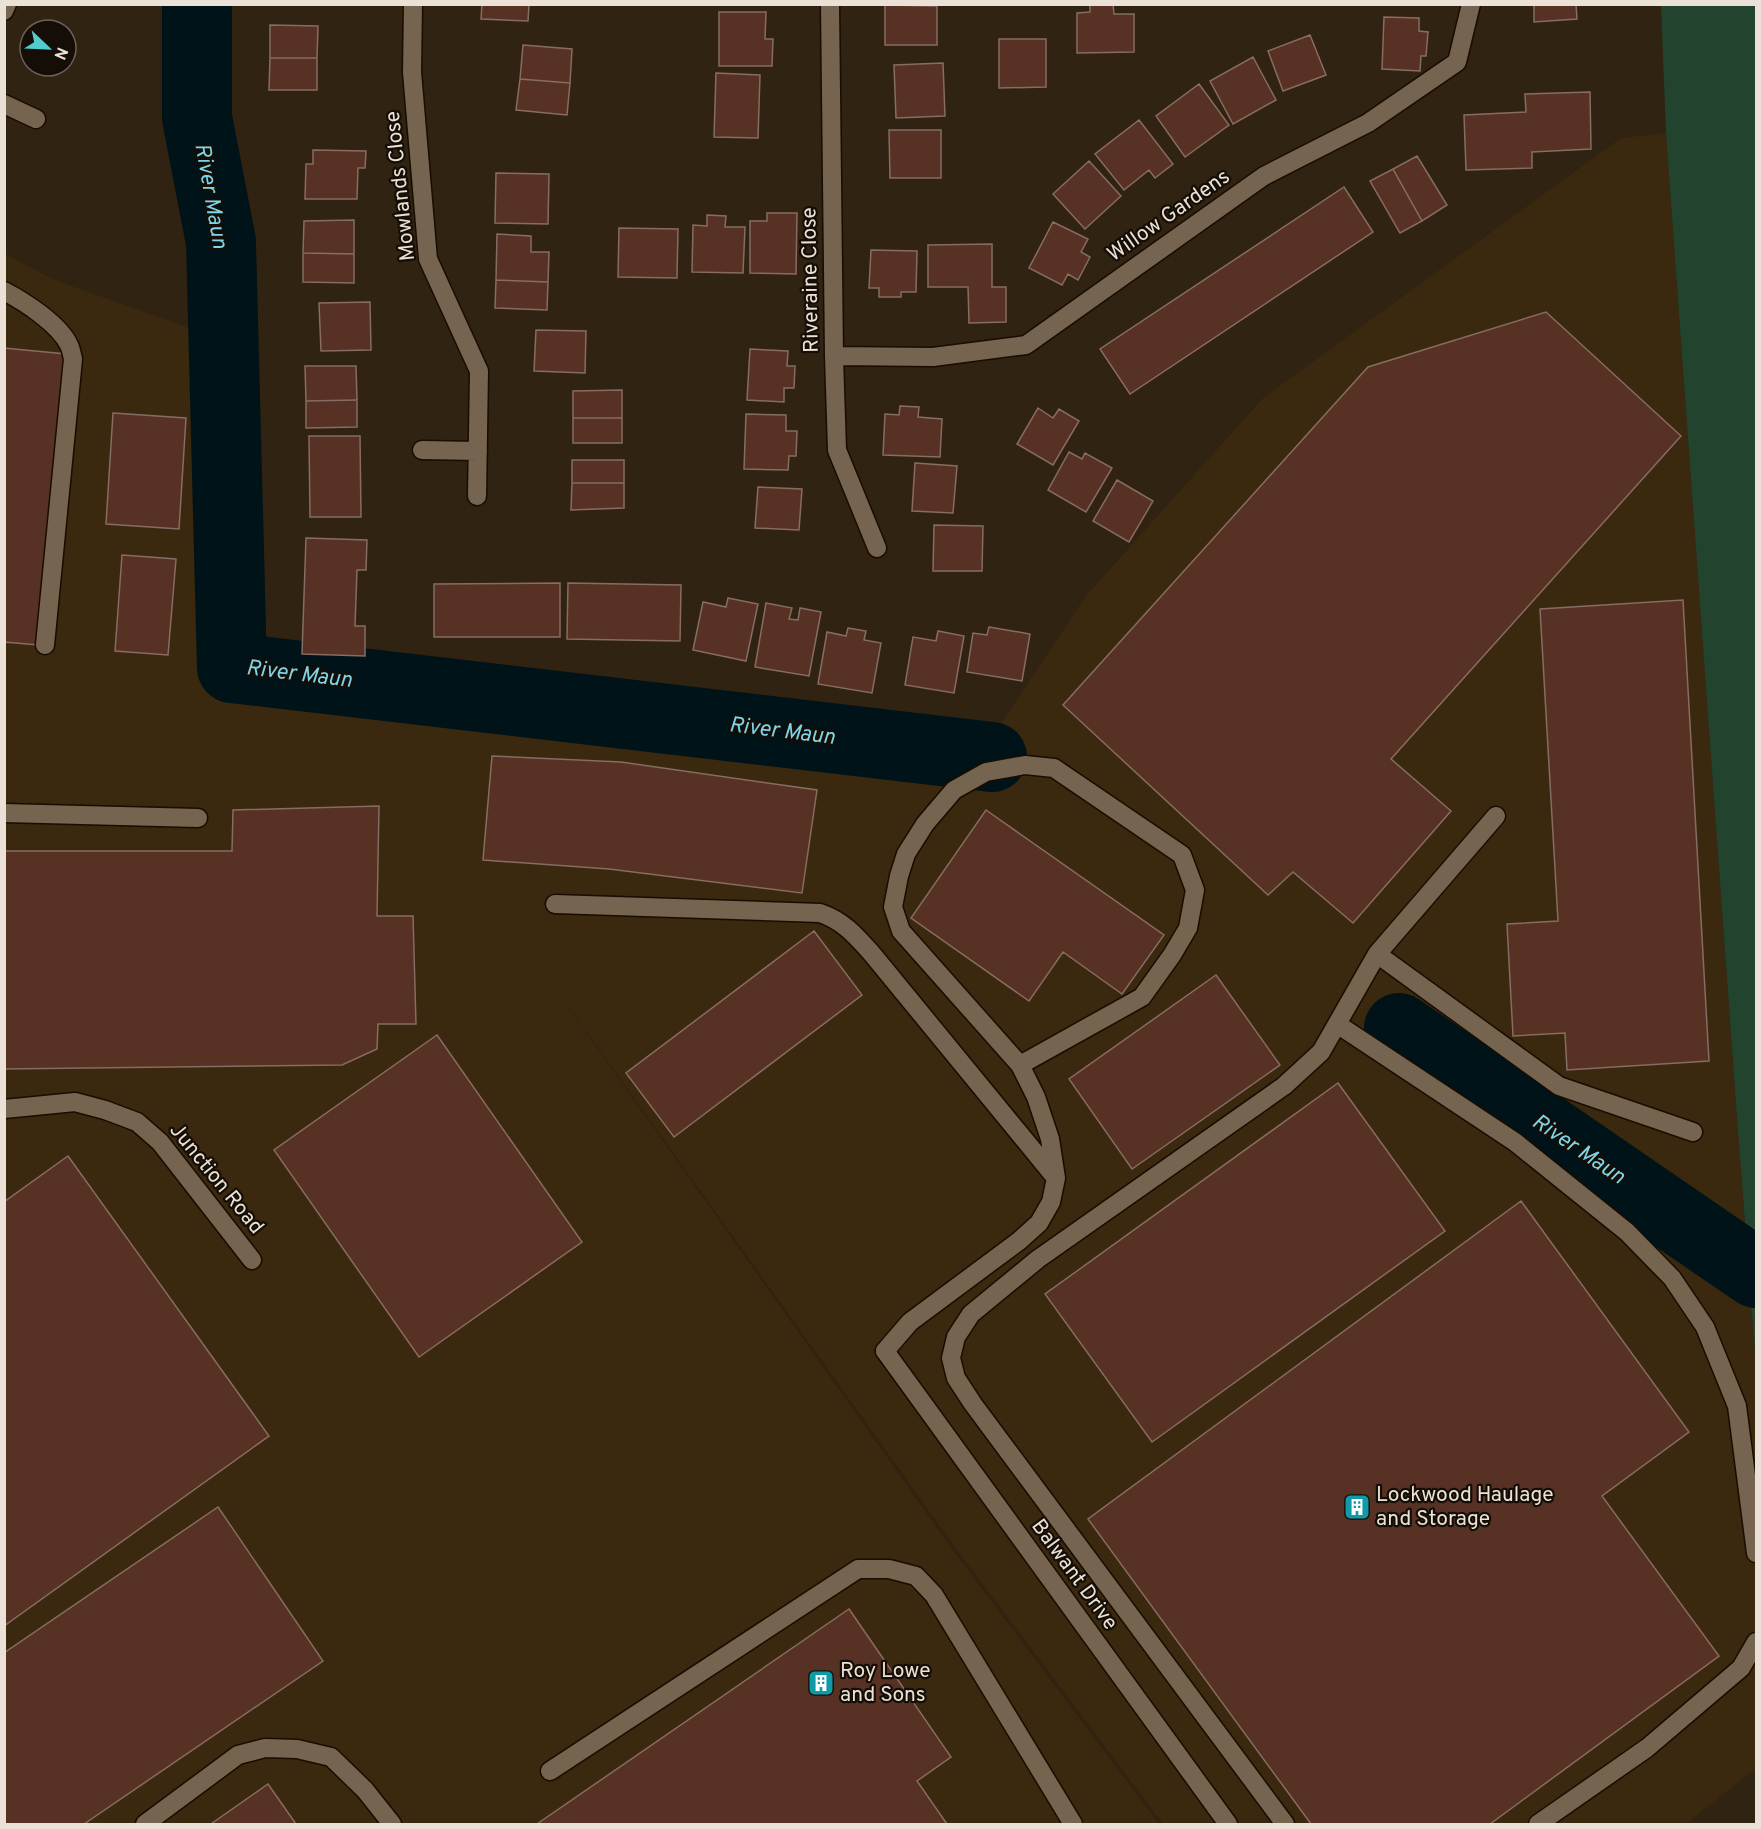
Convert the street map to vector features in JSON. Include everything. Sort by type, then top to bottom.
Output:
[{"type":"street","points":[[4,11],[7,4]]},
{"type":"street","name":"Mowlands Close","points":[[413,4],[412,72],[428,259],[479,371],[477,496]]},
{"type":"street","name":"Riveraine Close","points":[[830,4],[837,450],[877,548]]},
{"type":"street","name":"Willow Gardens","points":[[834,356],[933,357],[1026,345],[1264,176],[1368,123],[1457,62],[1471,4]]},
{"type":"street","points":[[4,104],[36,119]]},
{"type":"street","points":[[4,291],[19,299],[56,328],[70,345],[73,359],[45,645]]},
{"type":"street","points":[[422,450],[478,451]]},
{"type":"street","points":[[1020,1065],[1142,997],[1188,928],[1195,890],[1182,855],[1054,768],[1025,765],[986,772],[954,790],[925,824],[906,854],[893,907],[901,930],[1020,1065],[1036,1097],[1050,1139],[1056,1178]]},
{"type":"street","points":[[4,813],[198,818]]},
{"type":"street","points":[[1285,1824],[973,1404],[956,1378],[951,1358],[956,1337],[971,1314],[1038,1259],[1284,1086],[1321,1052],[1377,954],[1496,816]]},
{"type":"street","points":[[555,904],[820,913],[835,918],[849,928],[873,956],[1056,1178]]},
{"type":"street","points":[[1377,954],[1558,1086],[1693,1132]]},
{"type":"street","points":[[1337,1024],[1515,1142],[1627,1232],[1672,1278],[1705,1327],[1737,1406],[1756,1553]]},
{"type":"street","name":"Junction Road","points":[[4,1109],[75,1102],[136,1122],[160,1142],[252,1260]]},
{"type":"street","name":"Balwant Drive","points":[[1056,1178],[1051,1202],[1039,1223],[1019,1241],[910,1322],[885,1351],[1228,1824]]},
{"type":"street","points":[[550,1771],[858,1569],[889,1569],[916,1576],[934,1595],[1073,1824]]},
{"type":"street","points":[[1538,1824],[1647,1748],[1741,1668],[1756,1642]]},
{"type":"street","points":[[145,1824],[237,1755],[265,1748],[297,1749],[331,1757],[365,1790],[392,1824]]},
{"type":"shaded area","points":[[1666,133],[1756,1365],[1756,1768],[1686,1824],[1163,1824],[954,1546],[513,929],[950,1546],[1159,1824],[5,1824],[4,254],[55,280],[212,336],[220,700],[353,705],[985,748],[1085,597],[1263,398],[1621,138]]},
{"type":"green space","points":[[1661,5],[1756,5],[1756,1365],[1666,133]]},
{"type":"building","points":[[482,4],[529,4],[528,21],[481,19]]},
{"type":"building","points":[[1090,4],[1113,4],[1114,14],[1134,14],[1134,52],[1077,53],[1077,13],[1090,12]]},
{"type":"building","points":[[1534,4],[1576,4],[1577,19],[1534,22]]},
{"type":"building","points":[[885,5],[937,6],[937,45],[885,45]]},
{"type":"building","points":[[719,12],[766,12],[765,39],[773,39],[772,66],[719,66]]},
{"type":"building","points":[[1384,17],[1419,18],[1419,31],[1428,32],[1426,56],[1421,56],[1420,71],[1382,69]]},
{"type":"building","points":[[270,25],[318,26],[317,58],[270,58]]},
{"type":"building","points":[[1310,35],[1326,75],[1283,91],[1268,51]]},
{"type":"building","points":[[999,39],[1046,39],[1046,87],[999,88]]},
{"type":"building","points":[[523,45],[572,49],[570,83],[520,79]]},
{"type":"building","points":[[1253,57],[1276,100],[1233,124],[1210,81]]},
{"type":"building","points":[[270,58],[317,58],[317,90],[269,90]]},
{"type":"building","points":[[943,63],[945,116],[896,118],[894,65]]},
{"type":"building","points":[[716,73],[760,75],[758,138],[714,137]]},
{"type":"building","points":[[520,79],[570,83],[567,115],[516,110]]},
{"type":"building","points":[[1199,84],[1229,125],[1185,157],[1156,116]]},
{"type":"building","points":[[1590,92],[1591,149],[1532,152],[1532,168],[1466,170],[1464,115],[1526,112],[1525,94]]},
{"type":"building","points":[[1139,120],[1173,164],[1155,178],[1149,170],[1124,190],[1095,154]]},
{"type":"building","points":[[889,130],[941,130],[941,178],[890,178]]},
{"type":"building","points":[[313,150],[366,151],[365,168],[358,168],[357,199],[305,199],[306,164],[313,164]]},
{"type":"building","points":[[1417,156],[1447,205],[1422,221],[1393,169]]},
{"type":"building","points":[[1089,161],[1121,196],[1085,229],[1053,194]]},
{"type":"building","points":[[1393,169],[1422,221],[1400,233],[1370,181]]},
{"type":"building","points":[[496,173],[549,174],[548,224],[495,223]]},
{"type":"building","points":[[1344,187],[1373,232],[1130,394],[1100,349]]},
{"type":"building","points":[[767,213],[797,213],[796,274],[750,273],[750,221],[767,221]]},
{"type":"building","points":[[707,215],[726,216],[725,227],[745,227],[743,273],[692,272],[693,225],[707,226]]},
{"type":"building","points":[[354,220],[354,254],[303,253],[304,221]]},
{"type":"building","points":[[1053,222],[1088,239],[1081,252],[1090,257],[1078,280],[1068,274],[1062,285],[1029,268]]},
{"type":"building","points":[[619,228],[678,229],[677,278],[618,277]]},
{"type":"building","points":[[497,234],[531,236],[531,252],[549,252],[548,282],[496,280]]},
{"type":"building","points":[[992,244],[992,287],[1006,287],[1006,322],[969,323],[968,287],[928,287],[928,245]]},
{"type":"building","points":[[871,250],[917,251],[916,292],[901,292],[901,297],[879,297],[879,288],[869,288]]},
{"type":"building","points":[[303,253],[354,254],[354,283],[303,282]]},
{"type":"building","points":[[496,280],[548,282],[547,310],[495,308]]},
{"type":"building","points":[[370,302],[371,350],[321,351],[319,303]]},
{"type":"building","points":[[1546,312],[1681,436],[1391,759],[1451,811],[1353,923],[1293,872],[1268,895],[1063,705],[1368,367]]},
{"type":"building","points":[[536,330],[586,331],[585,373],[534,371]]},
{"type":"building","points":[[4,348],[66,354],[38,645],[4,642]]},
{"type":"building","points":[[750,349],[788,351],[787,366],[795,366],[794,388],[784,388],[784,402],[747,400]]},
{"type":"building","points":[[305,366],[356,366],[357,400],[306,401]]},
{"type":"building","points":[[622,390],[622,418],[573,418],[573,391]]},
{"type":"building","points":[[357,400],[357,427],[306,428],[306,401]]},
{"type":"building","points":[[900,406],[919,407],[918,417],[942,419],[940,457],[883,455],[885,414],[899,415]]},
{"type":"building","points":[[1038,408],[1053,418],[1059,409],[1079,421],[1053,465],[1017,444]]},
{"type":"building","points":[[113,413],[186,418],[179,529],[106,524]]},
{"type":"building","points":[[746,414],[786,415],[786,431],[797,431],[796,456],[789,456],[788,470],[744,469]]},
{"type":"building","points":[[573,418],[622,418],[622,443],[573,443]]},
{"type":"building","points":[[309,436],[360,436],[361,517],[310,517]]},
{"type":"building","points":[[1069,452],[1082,459],[1085,453],[1112,468],[1086,512],[1048,490]]},
{"type":"building","points":[[572,460],[624,460],[624,483],[572,483]]},
{"type":"building","points":[[915,463],[957,466],[953,513],[912,511]]},
{"type":"building","points":[[1117,480],[1153,501],[1129,542],[1093,521]]},
{"type":"building","points":[[572,483],[624,483],[624,508],[571,510]]},
{"type":"building","points":[[758,487],[802,489],[799,530],[755,528]]},
{"type":"building","points":[[934,525],[983,526],[982,571],[933,571]]},
{"type":"building","points":[[306,538],[367,540],[366,570],[357,570],[355,626],[365,626],[365,656],[302,654]]},
{"type":"building","points":[[122,555],[176,559],[168,655],[115,651]]},
{"type":"building","points":[[560,583],[560,637],[434,637],[434,584]]},
{"type":"building","points":[[568,583],[681,585],[680,641],[567,639]]},
{"type":"building","points":[[728,598],[758,604],[746,661],[693,650],[703,602],[726,607]]},
{"type":"building","points":[[1683,600],[1709,1061],[1567,1070],[1565,1033],[1513,1036],[1507,924],[1558,921],[1540,609]]},
{"type":"building","points":[[766,603],[792,608],[789,619],[798,620],[800,608],[821,612],[809,676],[755,667]]},
{"type":"building","points":[[989,627],[1030,634],[1022,681],[967,672],[973,633],[987,635]]},
{"type":"building","points":[[848,628],[866,631],[864,640],[881,643],[872,693],[818,684],[827,632],[846,636]]},
{"type":"building","points":[[938,631],[964,636],[954,693],[905,685],[913,637],[936,641]]},
{"type":"building","points":[[492,756],[621,762],[817,790],[802,893],[609,869],[483,860]]},
{"type":"building","points":[[379,806],[377,916],[413,916],[416,1024],[378,1024],[377,1049],[342,1065],[4,1069],[4,851],[232,851],[233,810]]},
{"type":"building","points":[[986,810],[1164,935],[1122,994],[1063,952],[1029,1001],[911,918]]},
{"type":"building","points":[[814,931],[862,995],[674,1137],[626,1073]]},
{"type":"building","points":[[1216,975],[1280,1065],[1132,1169],[1069,1079]]},
{"type":"building","points":[[437,1035],[582,1242],[419,1357],[274,1150]]},
{"type":"building","points":[[1338,1083],[1445,1231],[1152,1442],[1045,1294]]},
{"type":"building","points":[[68,1156],[269,1436],[4,1626],[4,1202]]},
{"type":"building","name":"Lockwood Haulage and Storage","points":[[1521,1201],[1689,1432],[1602,1496],[1719,1656],[1490,1824],[1311,1824],[1088,1519]]},
{"type":"building","points":[[218,1507],[323,1661],[84,1824],[4,1824],[4,1653]]},
{"type":"building","name":"Roy Lowe and Sons","points":[[849,1609],[951,1757],[917,1781],[947,1824],[537,1824]]},
{"type":"building","points":[[268,1784],[296,1824],[211,1824]]},
{"type":"waterway","name":"River Maun","points":[[197,4],[197,118],[221,242],[232,668],[992,757]]},
{"type":"waterway","name":"River Maun","points":[[1399,1028],[1756,1273]]},
{"type":"place","name":"Lockwood Haulage and Storage","points":[[1357,1507]]},
{"type":"place","name":"Roy Lowe and Sons","points":[[821,1683]]}]
